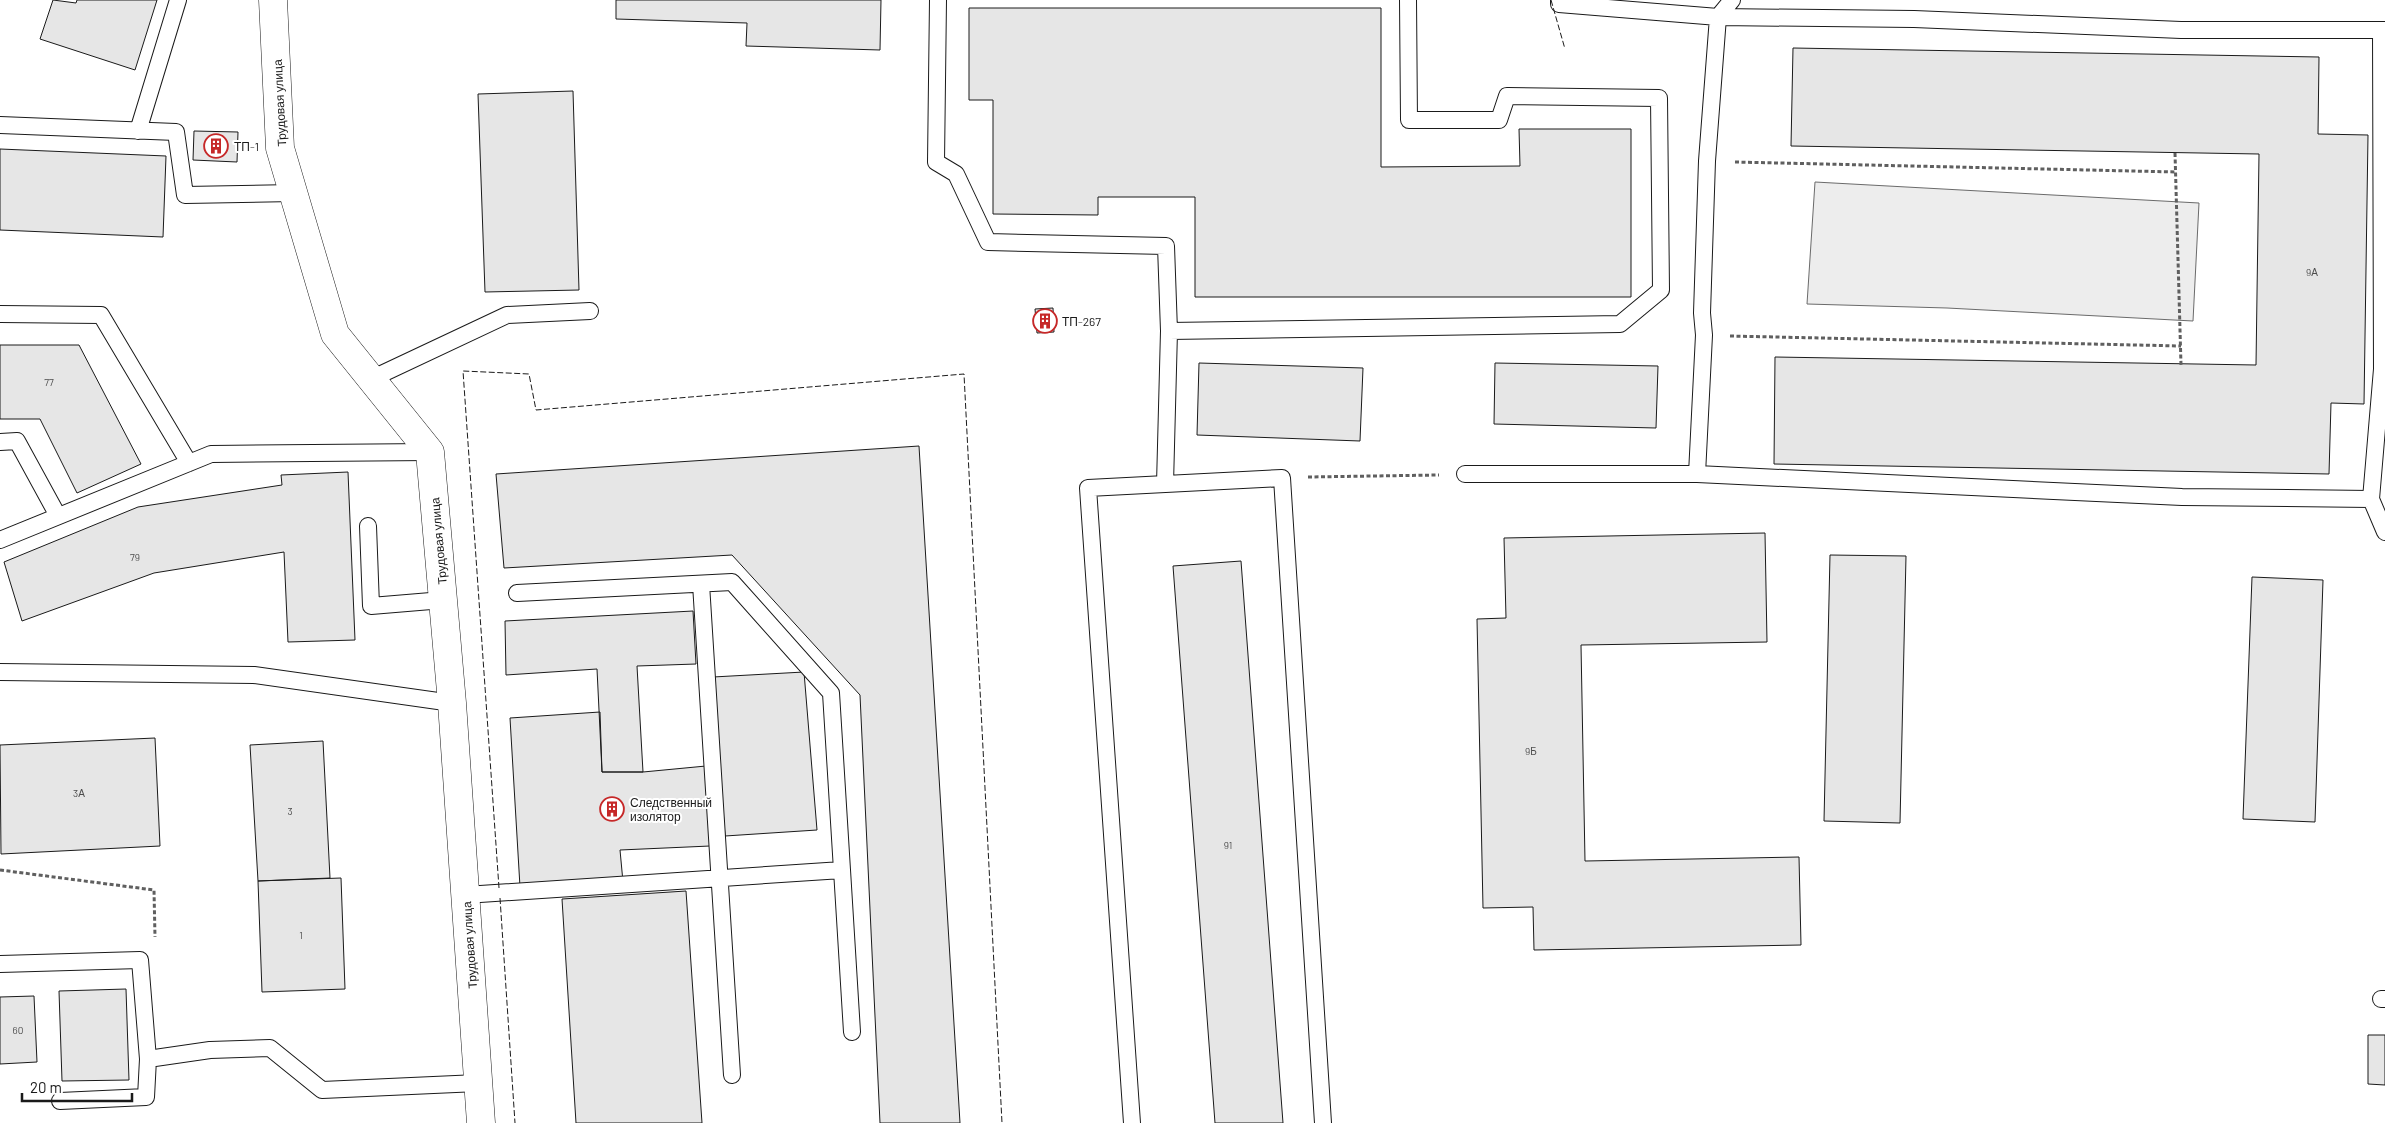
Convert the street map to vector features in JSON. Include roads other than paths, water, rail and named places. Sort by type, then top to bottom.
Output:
[{"type":"street","name":"Трудовая улица","points":[[273,0],[280,148],[335,334],[430,452],[452,703],[481,1123]]},
{"type":"lane","points":[[138,131],[178,0]]},
{"type":"lane","points":[[938,0],[936,162],[956,174],[988,242],[1166,246],[1169,331],[1165,484]]},
{"type":"lane","points":[[1169,331],[1620,324],[1661,290],[1659,98],[1507,96],[1499,120],[1409,120],[1408,0]]},
{"type":"lane","points":[[1559,0],[1559,4],[1718,17],[1914,19],[2181,30],[2383,30],[2382,369],[2371,499],[2385,532]]},
{"type":"lane","points":[[1732,0],[1718,17],[1707,161],[1703,294],[1704,335],[1697,474],[2182,497],[2371,499]]},
{"type":"lane","points":[[0,125],[176,132],[185,195],[294,193]]},
{"type":"lane","points":[[371,379],[507,315],[590,311]]},
{"type":"lane","points":[[0,314],[101,315],[189,463]]},
{"type":"lane","points":[[0,442],[17,441],[58,516]]},
{"type":"lane","points":[[0,540],[211,454],[430,452]]},
{"type":"lane","points":[[1465,474],[1703,474]]},
{"type":"lane","points":[[1132,1123],[1088,488],[1282,478],[1323,1123]]},
{"type":"lane","points":[[368,526],[371,606],[443,600]]},
{"type":"lane","points":[[517,593],[732,582],[831,693],[852,1032]]},
{"type":"lane","points":[[701,584],[732,1075]]},
{"type":"lane","points":[[0,672],[254,675],[452,703]]},
{"type":"lane","points":[[465,895],[842,870]]},
{"type":"lane","points":[[0,964],[140,960],[148,1059],[146,1097],[60,1101]]},
{"type":"lane","points":[[148,1059],[210,1050],[270,1048],[322,1090],[478,1082]]},
{"type":"place","name":"ТП-1","points":[[216,146]]},
{"type":"place","name":"ТП-267","points":[[1045,321]]},
{"type":"place","name":"Следственный изолятор","points":[[612,809]]}]
